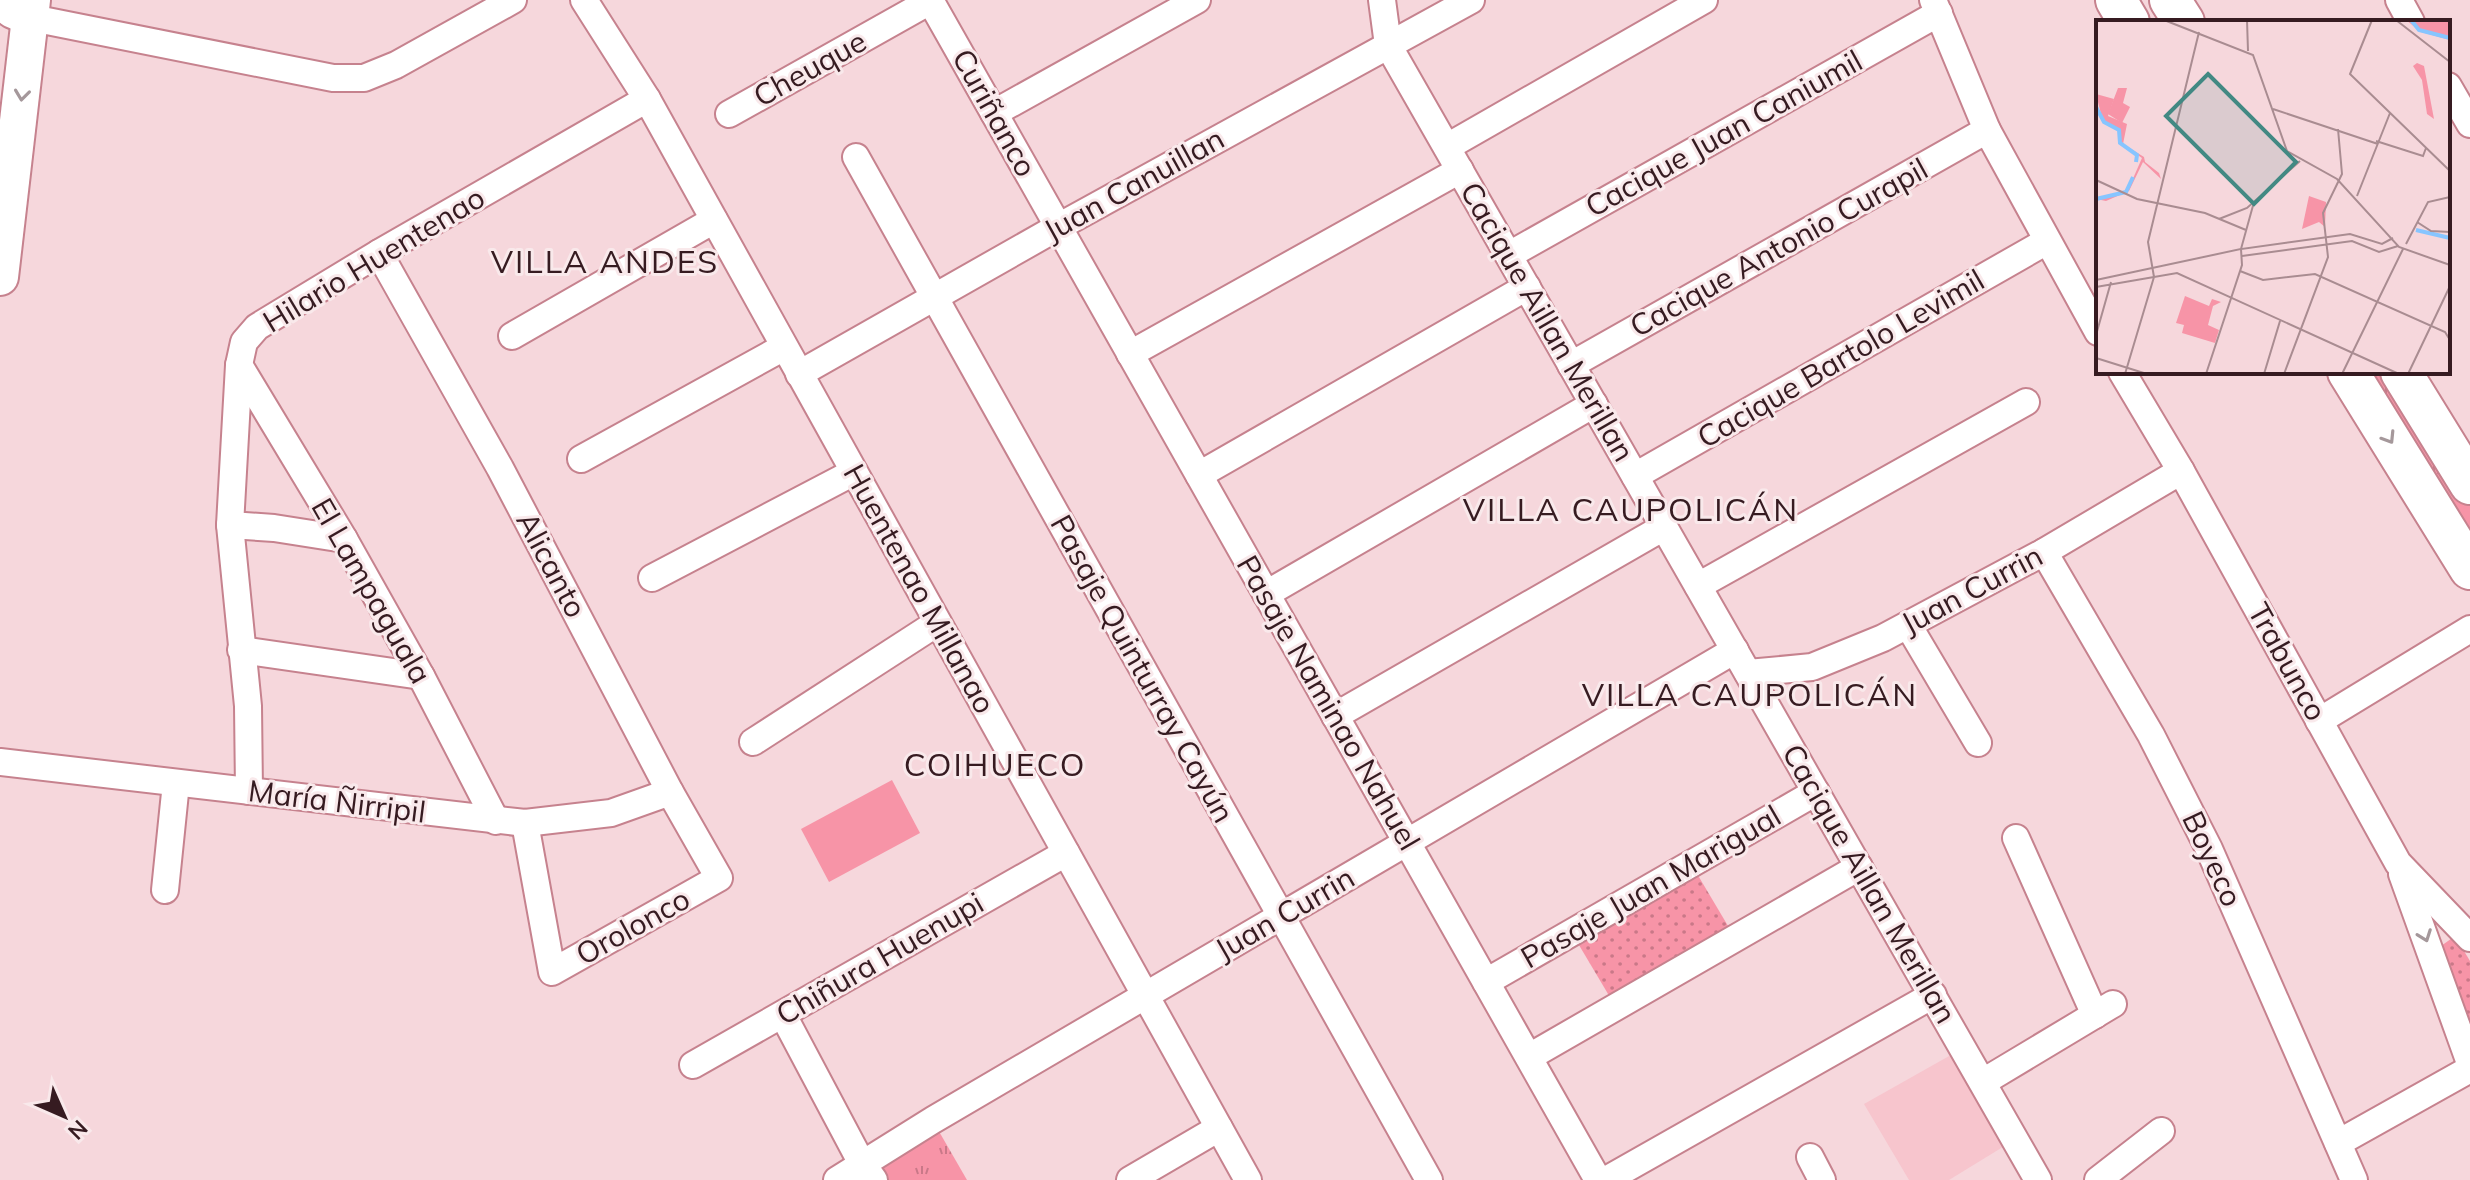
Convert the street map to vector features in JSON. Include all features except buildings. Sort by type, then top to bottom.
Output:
[{"type":"main road","points":[[2116,0],[2128,20]]},
{"type":"main road","points":[[2170,0],[2183,20]]},
{"type":"main road","points":[[2349,374],[2470,569]]},
{"type":"main road","points":[[2402,374],[2470,484]]},
{"type":"street","points":[[0,0],[13,10],[29,6],[333,78],[364,78],[396,65],[513,0]]},
{"type":"street","name":"Huentenao Millanao","points":[[584,0],[647,99],[1248,1180]]},
{"type":"street","name":"Curiñanco","points":[[931,0],[1058,227]]},
{"type":"street","name":"Cheuque","points":[[729,114],[931,0]]},
{"type":"street","points":[[994,113],[1197,0]]},
{"type":"street","name":"Cacique Aillan Merillan","points":[[1382,0],[1388,45],[2038,1180]]},
{"type":"street","name":"Juan Canuillan","points":[[799,374],[1058,227],[1471,0]]},
{"type":"street","points":[[1130,354],[1453,158],[1704,0]]},
{"type":"street","points":[[2399,0],[2410,20]]},
{"type":"street","points":[[0,277],[29,6]]},
{"type":"street","points":[[1936,6],[1987,130],[2096,325]]},
{"type":"street","name":"Cacique Juan Caniumil","points":[[1509,255],[1936,6]]},
{"type":"street","points":[[2450,92],[2461,123]]},
{"type":"street","name":"Hilario Huentenao","points":[[249,791],[248,706],[230,525],[239,365],[244,342],[257,327],[379,253],[647,99]]},
{"type":"street","name":"Cacique Antonio Curapil","points":[[1571,365],[1987,130]]},
{"type":"street","name":"Pasaje Quinturray Cayún","points":[[856,157],[1429,1180]]},
{"type":"street","points":[[512,336],[714,220]]},
{"type":"street","name":"Pasaje Naminao Nahuel","points":[[1058,227],[1598,1180]]},
{"type":"street","name":"Cacique Bartolo Levimil","points":[[1635,476],[2047,241]]},
{"type":"street","name":"Alicanto","points":[[379,253],[500,468],[670,792],[719,878]]},
{"type":"street","points":[[1199,475],[1527,287]]},
{"type":"street","points":[[581,459],[784,347]]},
{"type":"street","name":"El Lampaguala","points":[[239,365],[344,539],[421,676],[496,821]]},
{"type":"street","name":"Trabunco","points":[[2123,374],[2181,471],[2398,863],[2470,938]]},
{"type":"street","points":[[1698,586],[2026,402]]},
{"type":"street","points":[[1266,594],[1594,404]]},
{"type":"street","name":"Juan Currin","points":[[1748,673],[1812,667],[1883,638],[2044,552],[2181,471]]},
{"type":"street","points":[[652,578],[854,472]]},
{"type":"street","points":[[230,525],[344,539]]},
{"type":"street","points":[[1335,716],[1664,527]]},
{"type":"street","name":"Boyeco","points":[[2044,552],[2151,735],[2209,849],[2354,1180]]},
{"type":"street","points":[[753,742],[937,623]]},
{"type":"street","points":[[1908,625],[1978,743]]},
{"type":"street","points":[[2319,721],[2470,629]]},
{"type":"street","points":[[241,650],[421,676]]},
{"type":"street","name":"Juan Currin","points":[[837,1180],[868,1171],[1145,996],[1735,650]]},
{"type":"street","name":"María Ñirripil","points":[[0,762],[525,823],[611,813],[670,792]]},
{"type":"street","points":[[165,890],[176,783]]},
{"type":"street","name":"Pasaje Juan Marigual","points":[[1486,982],[1816,792]]},
{"type":"street","name":"Orolonco","points":[[525,823],[552,972],[719,878]]},
{"type":"street","points":[[1983,1082],[2104,1009],[2016,838]]},
{"type":"street","name":"Chiñura Huenupi","points":[[693,1065],[1066,853]]},
{"type":"street","points":[[2338,1143],[2470,1066],[2398,863]]},
{"type":"street","points":[[1529,1057],[1859,867]]},
{"type":"street","points":[[1606,1180],[1933,995]]},
{"type":"street","points":[[783,1015],[868,1171]]},
{"type":"street","points":[[1130,1180],[1219,1128]]},
{"type":"street","points":[[2098,1180],[2161,1131]]},
{"type":"shaded area","points":[[1958,1051],[2011,1142],[1949,1180],[1909,1180],[1864,1104]]},
{"type":"green space","points":[[2360,374],[2393,374],[2470,496],[2470,550]]},
{"type":"green space","points":[[892,780],[920,833],[829,882],[801,829]]},
{"type":"green space","points":[[1696,872],[1731,931],[1611,999],[1576,940]]},
{"type":"green space","points":[[2455,936],[2470,961],[2470,1021],[2441,946]]},
{"type":"green space","points":[[937,1128],[967,1180],[886,1180],[875,1165]]},
{"type":"district","name":"VILLA ANDES","points":[[605,262]]},
{"type":"district","name":"VILLA CAUPOLICÁN","points":[[1631,510]]},
{"type":"district","name":"VILLA CAUPOLICÁN","points":[[1750,695]]},
{"type":"district","name":"COIHUECO","points":[[995,765]]}]
